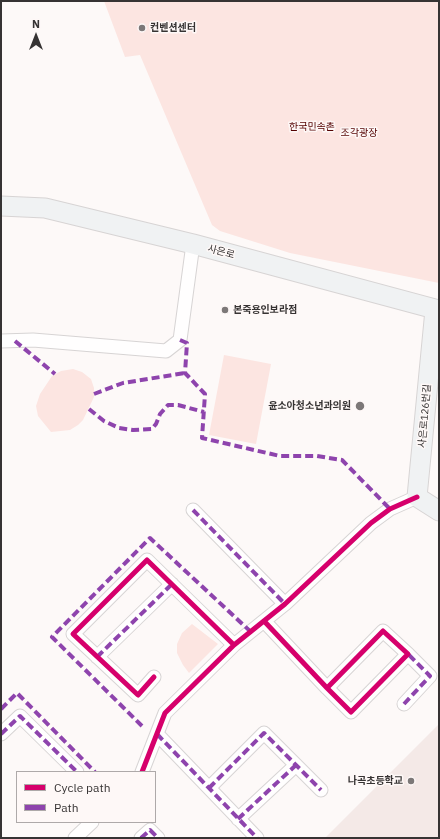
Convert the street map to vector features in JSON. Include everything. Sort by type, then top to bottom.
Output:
[{"type":"main road","name":"사은로","points":[[1,206],[45,208],[193,244],[437,310]]},
{"type":"main road","name":"사은로126번길","points":[[417,497],[437,310]]},
{"type":"main road","points":[[417,497],[439,511]]},
{"type":"street","points":[[1,341],[33,340],[166,351],[180,340],[193,244]]},
{"type":"street","points":[[142,771],[165,713],[234,646],[285,604],[371,524],[390,509],[417,497]]},
{"type":"street","points":[[193,510],[285,604]]},
{"type":"street","points":[[154,677],[138,694],[73,634],[146,560],[234,646]]},
{"type":"street","points":[[97,657],[172,584]]},
{"type":"street","points":[[264,621],[351,712],[408,654]]},
{"type":"street","points":[[327,688],[383,631],[430,676],[404,704]]},
{"type":"street","points":[[1,734],[20,716],[77,771]]},
{"type":"street","points":[[209,788],[264,733],[321,790]]},
{"type":"street","points":[[157,734],[257,838]]},
{"type":"street","points":[[238,819],[296,765]]},
{"type":"street","points":[[75,838],[91,823]]},
{"type":"street","points":[[141,838],[150,830],[158,838]]},
{"type":"shaded area","name":"나곡초등학교","points":[[439,724],[439,838],[325,838]]},
{"type":"green space","name":"한국민속촌","points":[[104,1],[439,1],[439,283],[290,253],[220,231],[212,225],[140,55],[125,57]]},
{"type":"green space","points":[[224,355],[271,364],[256,444],[209,435]]},
{"type":"green space","points":[[73,369],[82,372],[91,379],[94,388],[94,397],[83,420],[78,425],[70,430],[51,432],[38,416],[36,406],[40,394],[52,376],[61,371]]},
{"type":"green space","points":[[192,624],[218,644],[189,673],[177,653],[177,644],[182,633]]},
{"type":"marked path","points":[[180,340],[187,343],[185,373],[205,394],[202,438],[280,456],[317,456],[342,460],[390,509]]},
{"type":"marked path","points":[[15,341],[55,374]]},
{"type":"marked path","points":[[94,394],[123,383],[185,373],[189,377]]},
{"type":"marked path","points":[[89,409],[104,421],[119,428],[133,430],[152,429],[160,414],[168,405],[178,405],[204,412]]},
{"type":"marked path","points":[[193,510],[285,604]]},
{"type":"marked path","points":[[142,726],[52,637],[150,538],[251,632]]},
{"type":"marked path","points":[[97,657],[172,584]]},
{"type":"marked path","points":[[404,704],[430,676],[408,654]]},
{"type":"marked path","points":[[1,709],[17,693],[94,771]]},
{"type":"marked path","points":[[1,734],[20,716],[76,771]]},
{"type":"marked path","points":[[209,788],[264,733],[321,790]]},
{"type":"marked path","points":[[157,734],[257,838]]},
{"type":"marked path","points":[[238,819],[296,765]]},
{"type":"marked path","points":[[141,838],[150,830],[158,838]]},
{"type":"cycle path","points":[[142,771],[165,713],[234,645],[285,604],[371,523],[390,509],[417,497]]},
{"type":"cycle path","points":[[154,677],[138,695],[73,634],[147,560],[234,645]]},
{"type":"cycle path","points":[[264,621],[327,688],[351,712],[408,654],[383,631],[327,688]]},
{"type":"place","name":"컨벤션센터","points":[[142,28]]},
{"type":"place","name":"본죽용인보라점","points":[[225,310]]},
{"type":"place","name":"윤소아청소년과의원","points":[[360,406]]},
{"type":"place","name":"나곡초등학교","points":[[411,781]]},
{"type":"park label","name":"조각광장","points":[[359,133]]}]
